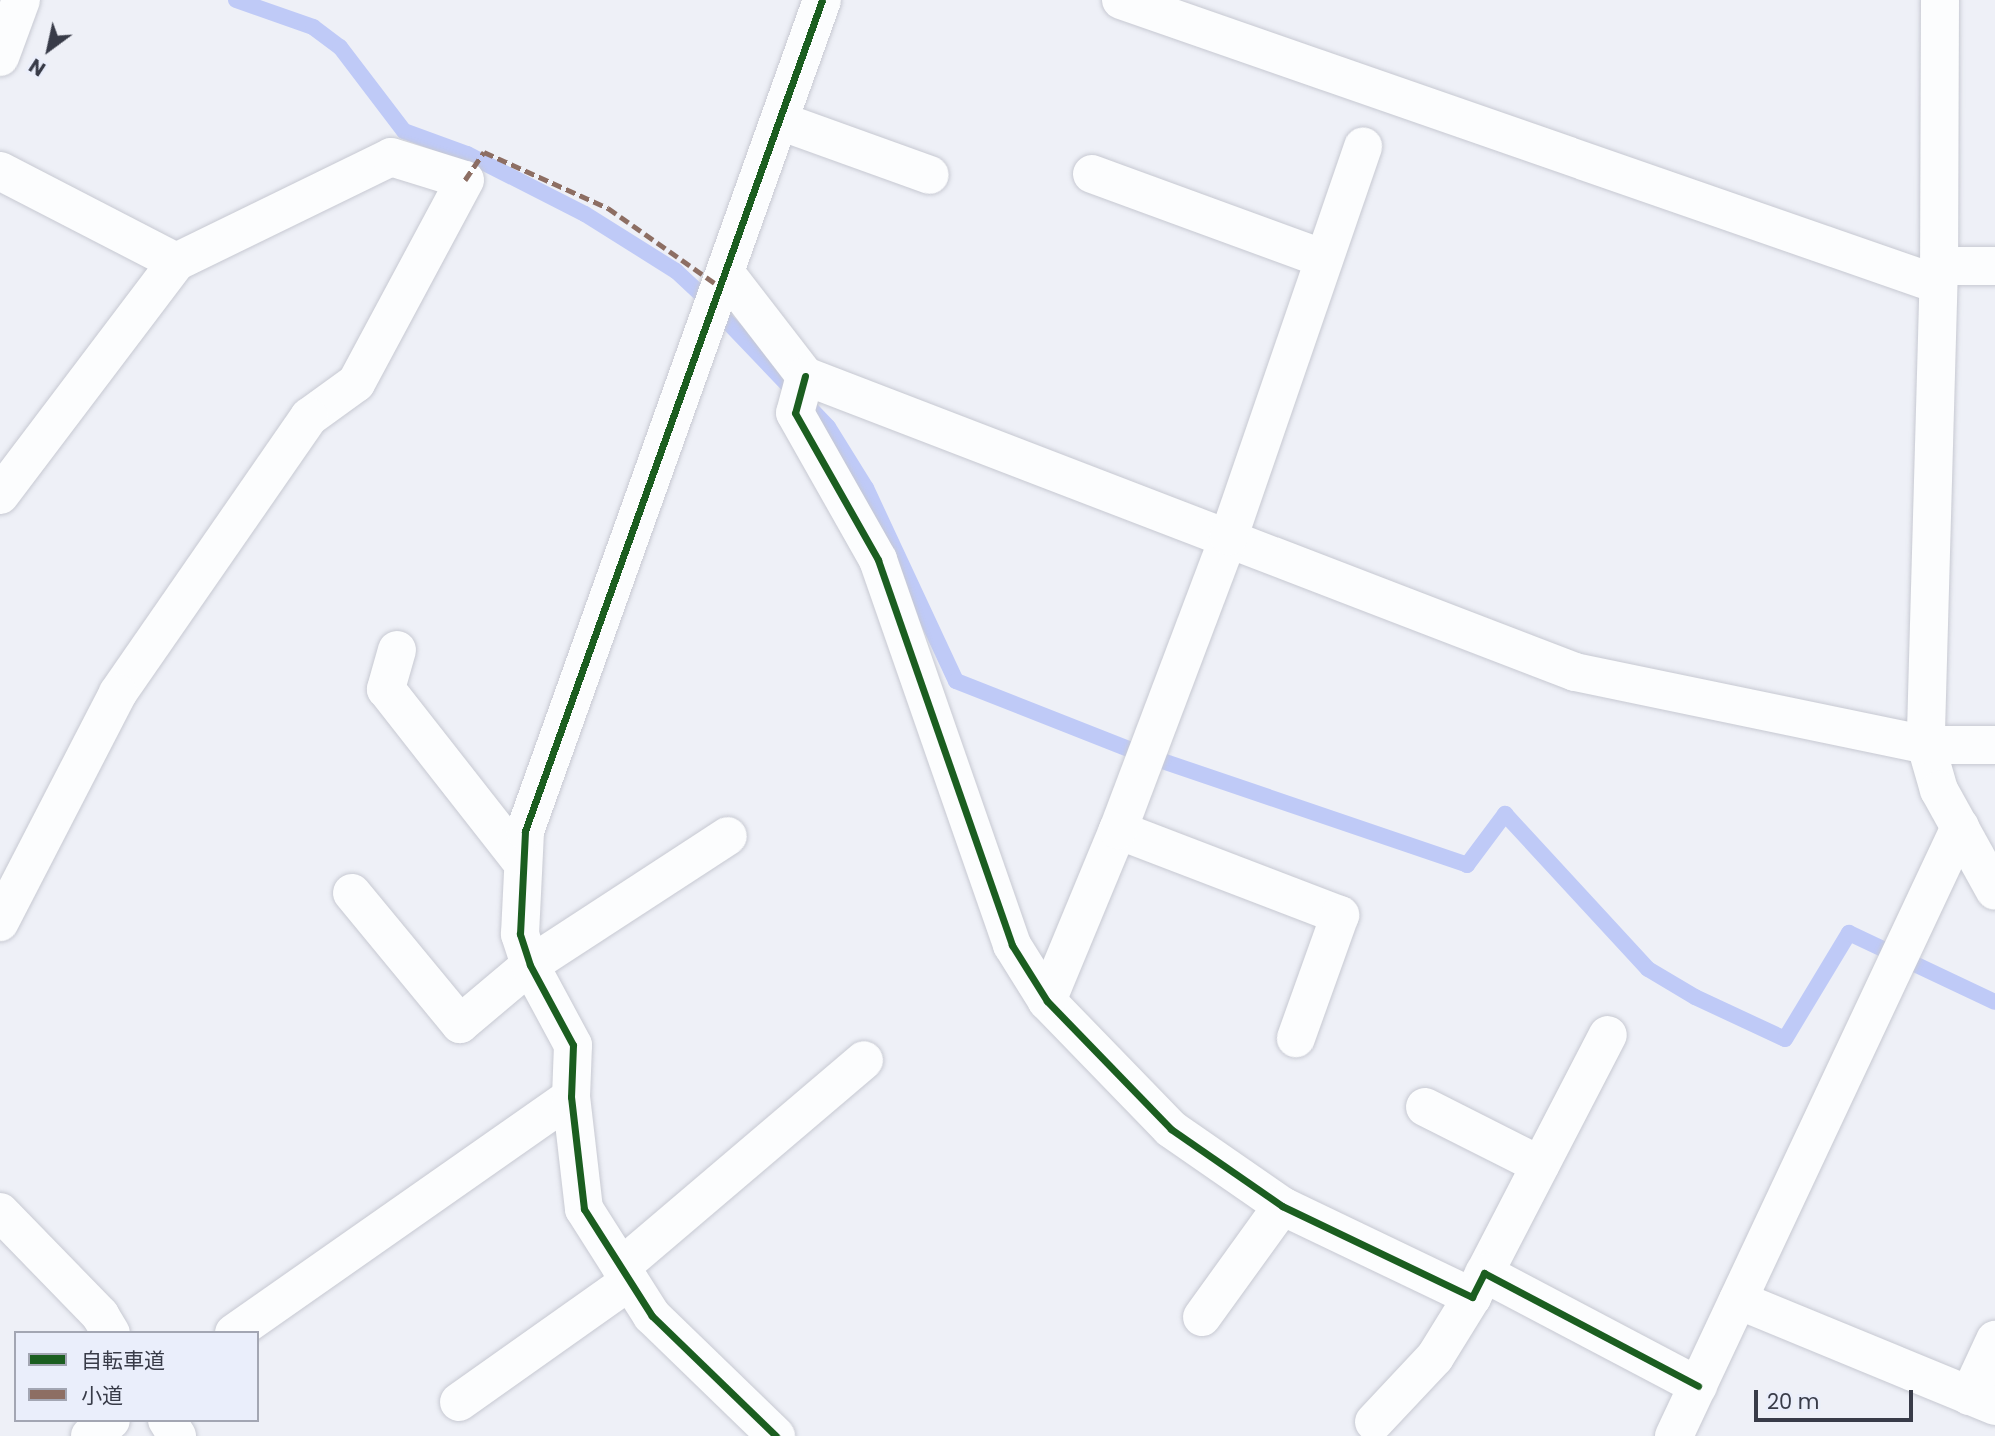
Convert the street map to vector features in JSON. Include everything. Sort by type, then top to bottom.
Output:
[{"type":"street","points":[[0,57],[21,0]]},
{"type":"street","points":[[776,1436],[652,1316],[584,1209],[571,1097],[573,1045],[530,965],[520,934],[525,831],[727,275],[822,0]]},
{"type":"street","points":[[1121,0],[1938,275],[1995,266]]},
{"type":"street","points":[[1940,0],[1938,275],[1926,745],[1940,790],[1995,891]]},
{"type":"street","points":[[780,121],[930,175]]},
{"type":"street","points":[[1047,1001],[1118,830],[1229,536],[1363,146]]},
{"type":"street","points":[[0,495],[176,262],[391,157],[465,180],[356,383],[309,417],[118,693],[0,922]]},
{"type":"street","points":[[0,171],[176,262]]},
{"type":"street","points":[[1092,174],[1324,259]]},
{"type":"street","points":[[727,275],[805,376],[1229,536],[1575,672],[1926,745],[1995,745]]},
{"type":"street","points":[[805,376],[795,413],[877,560],[1012,945],[1047,1001],[1171,1129],[1282,1206],[1478,1285],[1698,1385]]},
{"type":"street","points":[[397,650],[386,689],[523,864]]},
{"type":"street","points":[[1674,1436],[1960,827]]},
{"type":"street","points":[[1118,830],[1340,915],[1296,1038]]},
{"type":"street","points":[[352,893],[460,1024],[530,965],[728,836]]},
{"type":"street","points":[[1374,1422],[1435,1357],[1478,1285],[1608,1035]]},
{"type":"street","points":[[459,1402],[625,1274],[864,1060]]},
{"type":"street","points":[[237,1331],[571,1097]]},
{"type":"street","points":[[1425,1107],[1540,1165]]},
{"type":"street","points":[[1202,1317],[1282,1206]]},
{"type":"street","points":[[0,1212],[100,1315],[110,1331]]},
{"type":"street","points":[[1738,1300],[1982,1401],[1995,1339]]},
{"type":"street","points":[[90,1436],[108,1422]]},
{"type":"waterway","points":[[236,0],[313,27],[340,47],[404,131],[467,154],[585,214],[676,271],[700,293],[828,427],[866,488],[956,681],[1136,752],[1467,865],[1505,814],[1648,969],[1695,997],[1785,1039],[1849,933],[1995,1002]]},
{"type":"marked path","points":[[465,180],[484,152],[608,208],[722,288]]},
{"type":"cycle path","points":[[776,1436],[652,1316],[584,1209],[571,1097],[573,1045],[530,965],[520,934],[525,831],[822,0]]},
{"type":"cycle path","points":[[805,376],[795,413],[878,560],[1012,945],[1047,1001],[1171,1129],[1282,1206],[1472,1297],[1484,1273],[1698,1386]]}]
